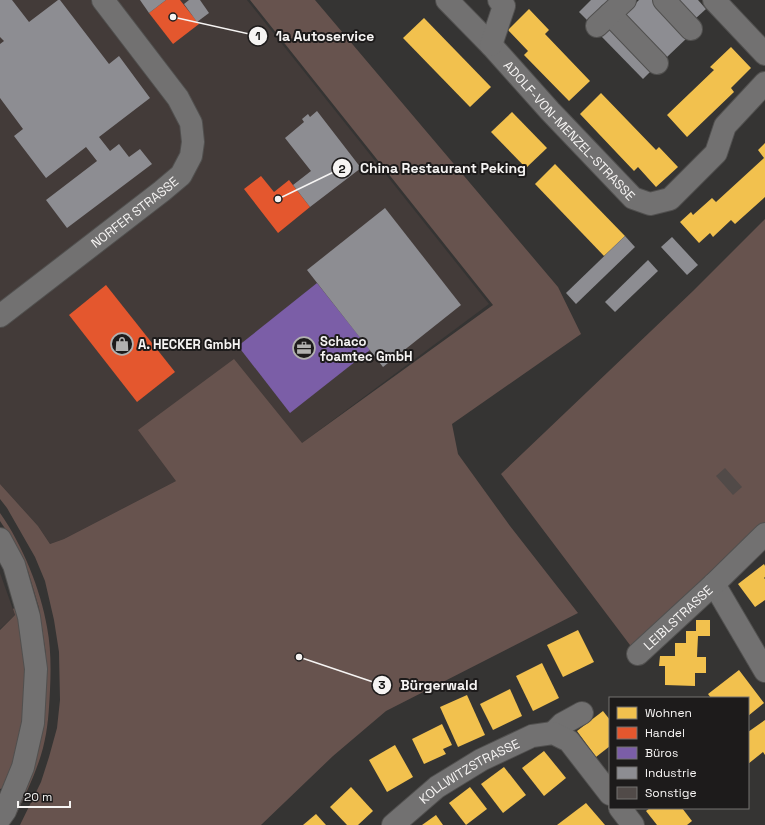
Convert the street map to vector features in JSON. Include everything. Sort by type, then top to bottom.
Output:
[{"type":"street","name":"NORFER STRASSE","points":[[0,316],[162,191],[181,175],[191,156],[193,142],[191,123],[178,98],[103,0]]},
{"type":"street","name":"ADOLF-VON-MENZEL-STRASSE","points":[[447,0],[491,45],[550,111],[633,198],[650,204],[670,199],[716,153],[725,126],[765,83]]},
{"type":"street","points":[[491,45],[504,6],[499,0]]},
{"type":"street","points":[[664,0],[691,29]]},
{"type":"street","points":[[714,0],[765,54]]},
{"type":"street","points":[[611,13],[657,63]]},
{"type":"street","points":[[714,584],[765,534]]},
{"type":"street","points":[[0,539],[14,565],[29,617],[36,669],[33,723],[23,767],[2,810]]},
{"type":"street","name":"LEIBLSTRASSE","points":[[638,654],[714,584],[765,672]]},
{"type":"street","name":"KOLLWITZSTRASSE","points":[[393,825],[437,787],[481,760],[532,736],[553,732],[562,724],[582,713]]},
{"type":"street","points":[[553,732],[569,741],[609,793]]},
{"type":"street","points":[[621,809],[633,825]]},
{"type":"shaded area","points":[[0,0],[247,0],[489,304],[302,443],[176,481],[64,539],[50,544],[38,526],[0,484]]},
{"type":"shaded area","points":[[250,0],[315,0],[558,287],[581,334],[452,424],[458,454],[510,526],[578,613],[386,711],[333,756],[261,825],[20,825],[41,782],[57,728],[60,700],[59,652],[54,620],[45,581],[35,557],[7,508],[0,499],[0,484],[38,526],[50,544],[64,539],[176,481],[138,430],[234,359],[302,443],[493,305]]},
{"type":"shaded area","points":[[765,219],[765,524],[633,649],[501,474],[693,291]]},
{"type":"shaded area","points":[[0,513],[16,539],[30,568],[44,613],[50,651],[51,674],[45,741],[41,757],[16,815],[17,807],[41,737],[46,696],[46,655],[39,608],[28,571],[0,521]]},
{"type":"shaded area","points":[[0,573],[15,615],[0,629]]},
{"type":"shaded area","points":[[18,604],[22,624],[27,689],[21,732],[12,767],[3,788],[0,789],[0,630],[15,615],[13,609]]},
{"type":"building: Wohnen","points":[[529,9],[549,30],[545,34],[590,81],[569,101],[524,55],[528,51],[508,30]]},
{"type":"building: Wohnen","points":[[424,18],[491,87],[470,107],[403,38]]},
{"type":"building: Wohnen","points":[[731,47],[751,68],[731,88],[734,92],[687,137],[667,115],[714,70],[710,67]]},
{"type":"building: Wohnen","points":[[601,93],[656,150],[659,147],[678,167],[656,187],[638,167],[634,171],[580,114]]},
{"type":"building: Wohnen","points":[[512,112],[547,148],[526,168],[491,132]]},
{"type":"building: Wohnen","points":[[765,143],[765,197],[735,224],[731,220],[713,237],[710,233],[699,243],[680,222],[691,212],[693,215],[712,198],[716,202],[764,158],[758,150]]},
{"type":"building: Wohnen","points":[[555,164],[625,236],[604,256],[535,184]]},
{"type":"building: Wohnen","points":[[764,564],[765,600],[755,607],[738,584]]},
{"type":"building: Wohnen","points":[[696,620],[710,620],[710,636],[698,636],[697,657],[706,657],[706,673],[695,673],[695,686],[665,685],[665,666],[659,666],[660,656],[675,656],[675,643],[686,643],[686,631],[696,631]]},
{"type":"building: Wohnen","points":[[578,630],[594,662],[563,677],[547,645]]},
{"type":"building: Wohnen","points":[[542,663],[559,698],[533,711],[516,676]]},
{"type":"building: Wohnen","points":[[739,670],[764,703],[749,715],[749,697],[710,697],[708,694]]},
{"type":"building: Wohnen","points":[[510,689],[522,716],[493,730],[480,704]]},
{"type":"building: Wohnen","points":[[467,695],[485,735],[458,747],[440,707]]},
{"type":"building: Wohnen","points":[[603,711],[609,719],[609,747],[596,757],[577,731]]},
{"type":"building: Wohnen","points":[[765,720],[765,755],[763,752],[749,763],[749,731]]},
{"type":"building: Wohnen","points":[[442,724],[452,745],[443,749],[446,754],[424,764],[412,739]]},
{"type":"building: Wohnen","points":[[395,745],[413,777],[387,792],[369,760]]},
{"type":"building: Wohnen","points":[[544,751],[566,778],[544,796],[522,768]]},
{"type":"building: Wohnen","points":[[504,767],[526,795],[503,813],[481,784]]},
{"type":"building: Wohnen","points":[[351,787],[373,811],[358,825],[347,825],[330,807]]},
{"type":"building: Wohnen","points":[[470,787],[487,809],[466,825],[449,803]]},
{"type":"building: Wohnen","points":[[586,803],[605,825],[557,825]]},
{"type":"building: Wohnen","points":[[649,809],[683,809],[692,821],[687,825],[657,825],[646,811]]},
{"type":"building: Wohnen","points":[[316,814],[326,825],[303,825]]},
{"type":"building: Wohnen","points":[[436,815],[443,825],[422,825]]},
{"type":"building: Handel","points":[[166,0],[180,0],[199,24],[173,44],[149,13]]},
{"type":"building: Handel","points":[[261,176],[274,192],[289,180],[310,207],[278,233],[244,189]]},
{"type":"building: Handel","name":"A. HECKER GmbH","points":[[106,285],[175,372],[137,402],[69,315]]},
{"type":"building: Büros","name":"Schaco foamtec GmbH","points":[[317,283],[370,350],[290,413],[238,346]]},
{"type":"building: Industrie","points":[[0,0],[12,0],[29,22],[60,0],[109,64],[119,56],[150,98],[99,137],[110,151],[119,144],[129,157],[140,149],[152,164],[67,228],[46,200],[97,161],[86,147],[46,178],[14,136],[23,129],[0,98],[0,44],[4,41],[0,37]]},
{"type":"building: Industrie","points":[[140,0],[166,0],[149,13]]},
{"type":"building: Industrie","points":[[189,0],[200,0],[209,13],[197,22],[184,4]]},
{"type":"building: Industrie","points":[[591,0],[612,0],[589,22],[579,12]]},
{"type":"building: Industrie","points":[[639,0],[652,0],[688,37],[667,57],[625,14]]},
{"type":"building: Industrie","points":[[678,0],[698,0],[706,9],[695,19]]},
{"type":"building: Industrie","points":[[612,26],[653,69],[643,79],[601,36]]},
{"type":"building: Industrie","points":[[317,111],[361,168],[310,207],[293,185],[311,171],[285,138],[304,122],[302,119],[308,114],[310,117]]},
{"type":"building: Industrie","points":[[385,208],[461,305],[383,367],[307,270]]},
{"type":"building: Industrie","points":[[625,236],[635,247],[576,304],[566,293]]},
{"type":"building: Industrie","points":[[672,237],[698,265],[687,275],[661,247]]},
{"type":"building: Industrie","points":[[648,260],[658,271],[615,312],[605,302]]},
{"type":"building: Sonstige","points":[[725,468],[742,487],[733,495],[716,476]]},
{"type":"place","name":"1a Autoservice","points":[[173,17]]},
{"type":"place","name":"China Restaurant Peking","points":[[278,199]]},
{"type":"place","name":"A. HECKER GmbH","points":[[122,344]]},
{"type":"place","name":"Schaco foamtec GmbH","points":[[304,348]]},
{"type":"place","name":"Bürgerwald","points":[[299,657]]}]
